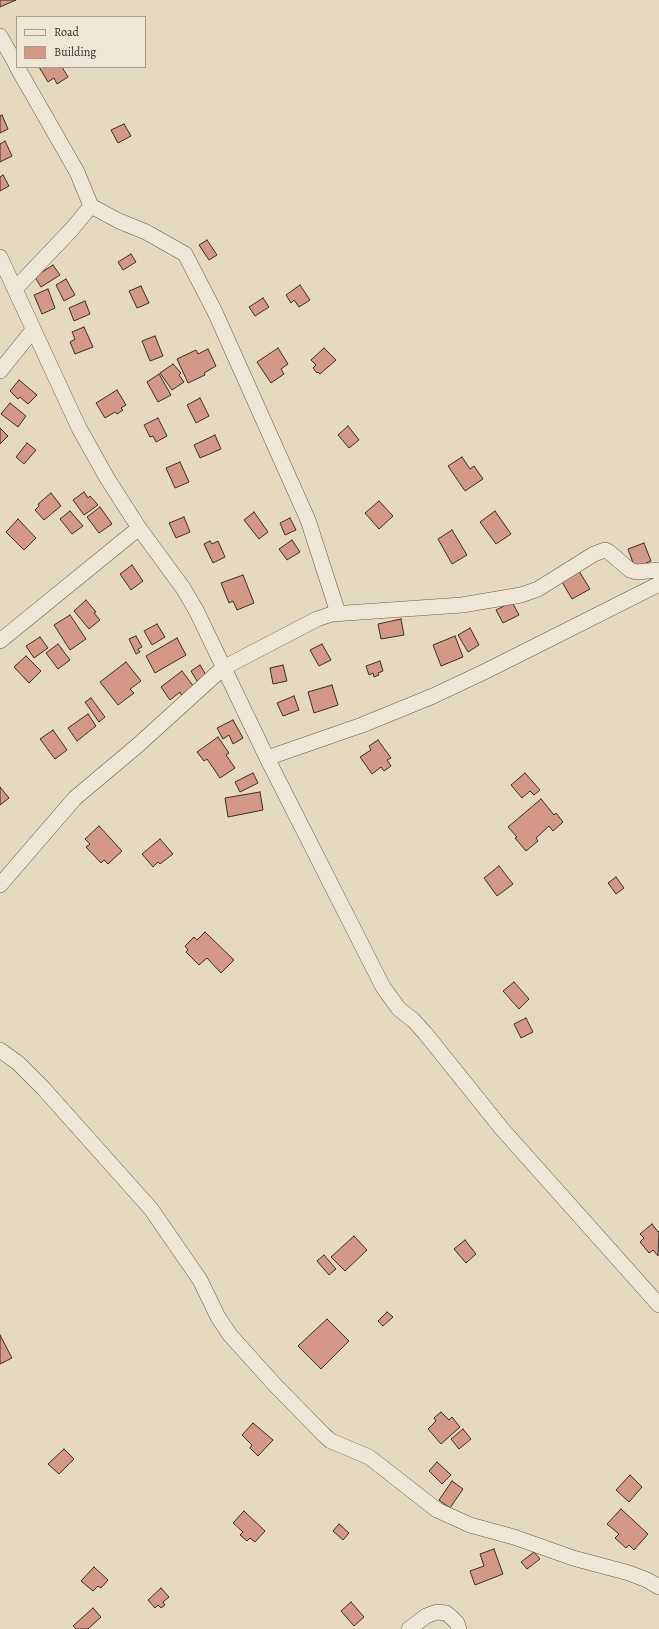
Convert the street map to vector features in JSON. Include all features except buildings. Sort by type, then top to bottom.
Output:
[{"type":"street","points":[[0,36],[16,65]]},
{"type":"street","points":[[18,68],[76,172],[91,206],[119,221],[146,232],[185,254],[215,312],[308,520],[338,613]]},
{"type":"street","points":[[15,289],[72,229],[91,206]]},
{"type":"street","points":[[0,256],[33,330],[90,450],[140,528],[183,588],[196,610],[267,758],[391,1000],[425,1033],[502,1129],[659,1305]]},
{"type":"street","points":[[0,371],[33,330]]},
{"type":"street","points":[[0,641],[140,528]]},
{"type":"street","points":[[0,885],[75,798],[137,746],[223,668],[317,619],[338,613],[462,605],[525,594],[538,589],[594,554],[605,550],[630,570],[640,572],[659,570]]},
{"type":"street","points":[[267,758],[362,725],[433,696],[486,672],[659,584]]},
{"type":"street","points":[[0,1050],[18,1063],[43,1088],[151,1208],[192,1267],[218,1317],[230,1335],[275,1385],[331,1441],[369,1457],[437,1510],[470,1525],[514,1537],[573,1558],[629,1573],[647,1580],[659,1587]]},
{"type":"street","points":[[409,1629],[426,1616],[436,1612],[446,1613],[457,1623],[459,1629]]}]
